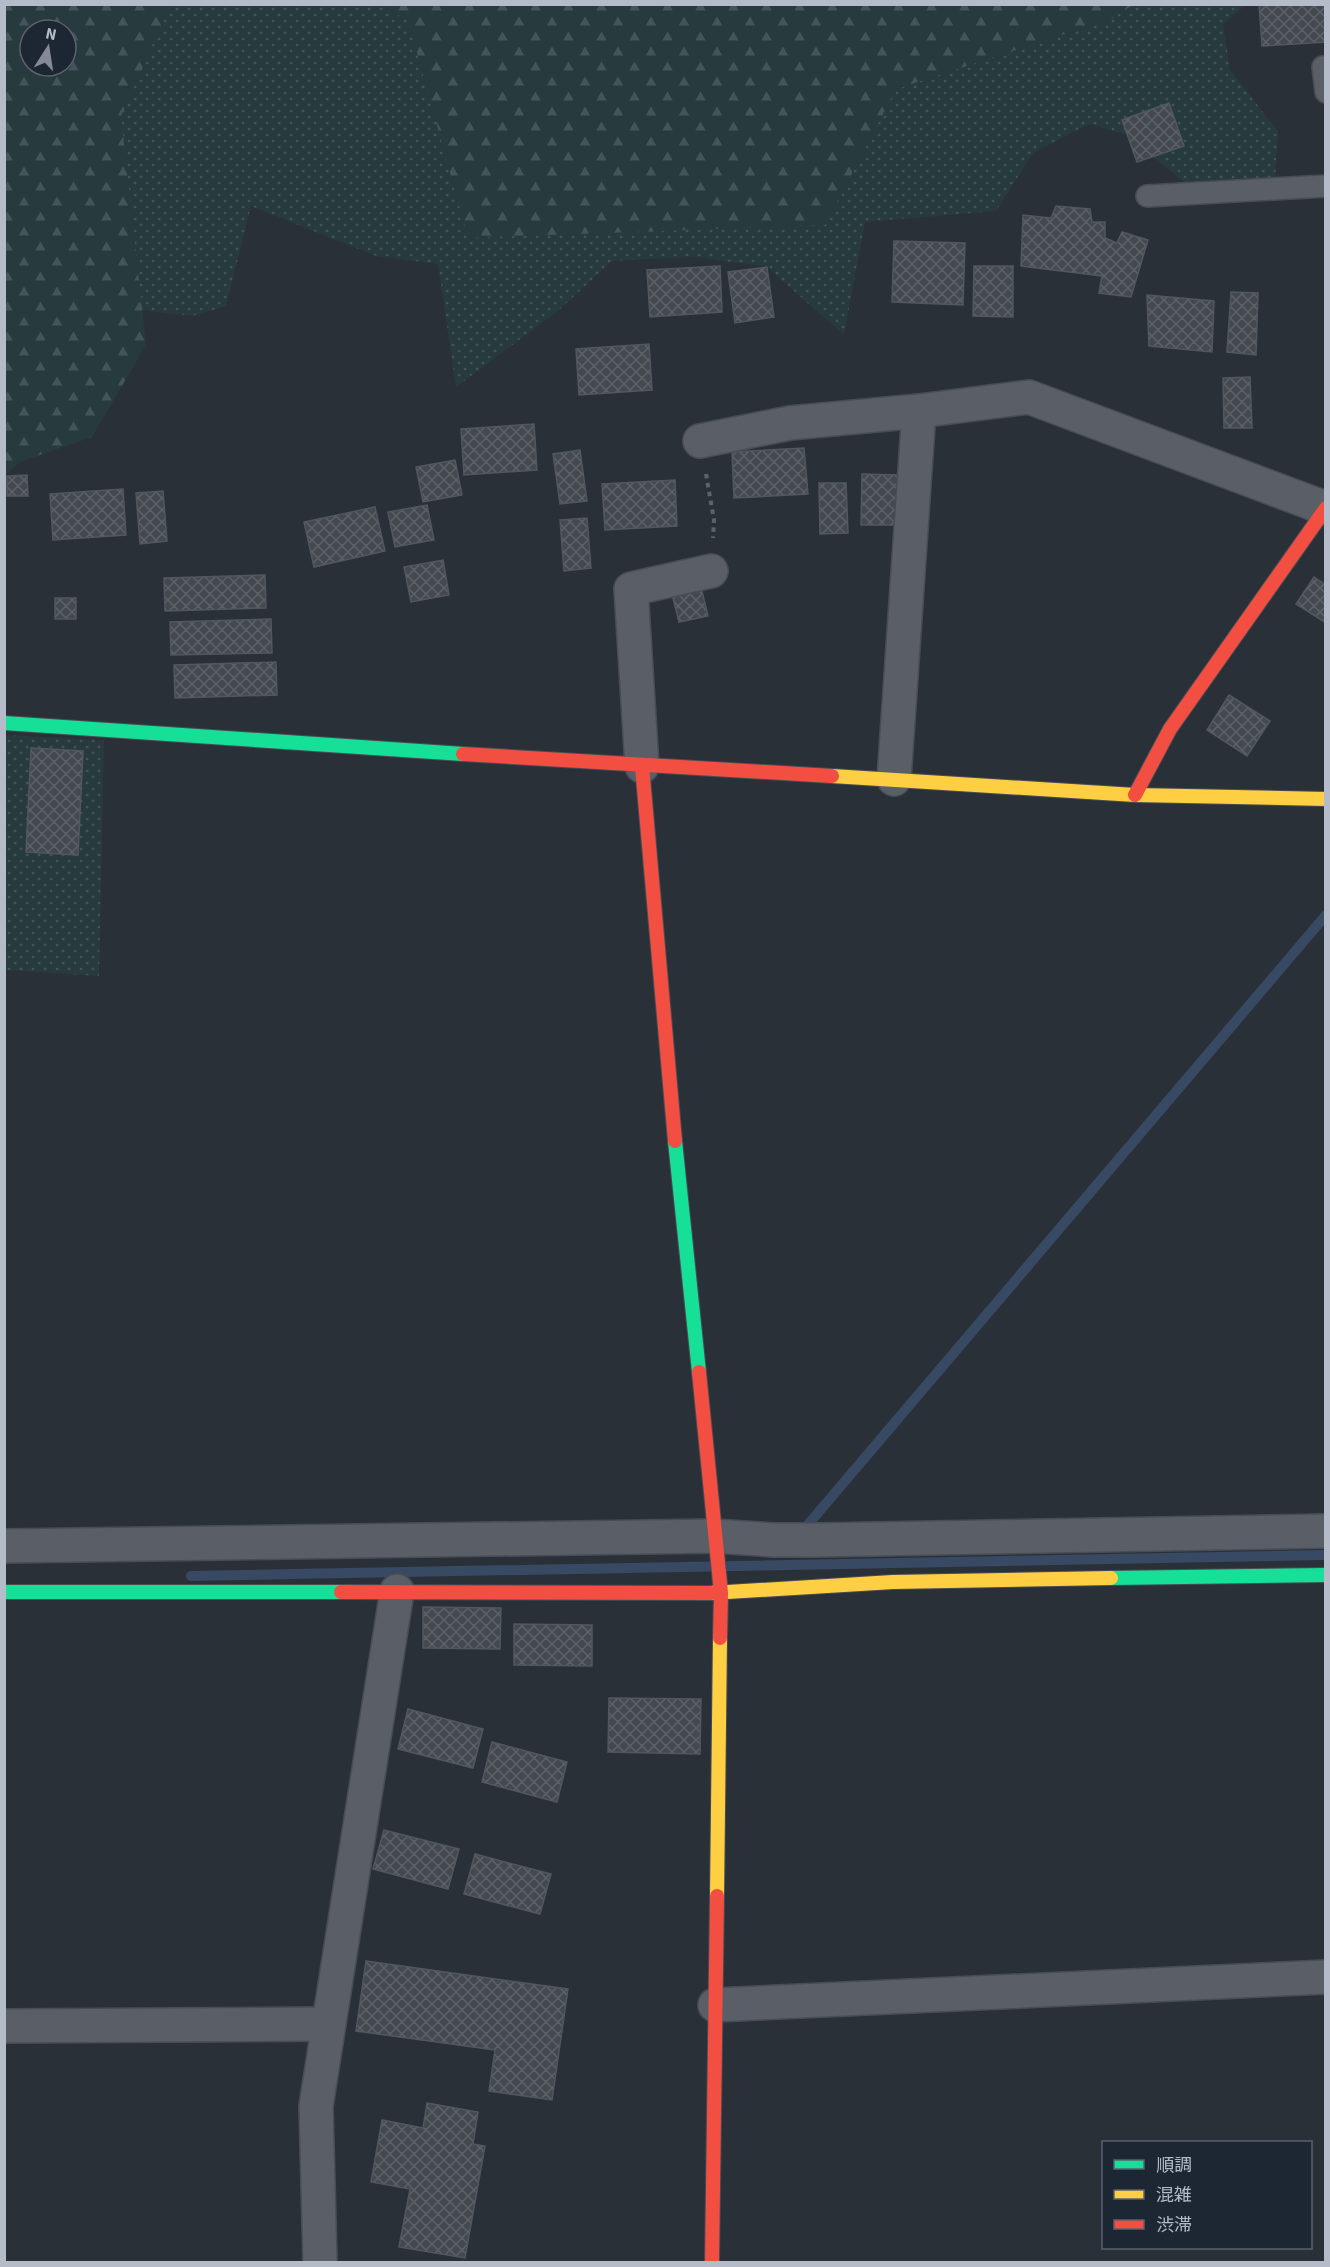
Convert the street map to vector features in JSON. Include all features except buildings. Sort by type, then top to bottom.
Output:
[{"type":"street","points":[[700,441],[790,423],[919,411],[1029,397],[1325,508],[1170,729],[1135,795]]},
{"type":"street","points":[[894,779],[919,411]]},
{"type":"street","points":[[711,571],[631,590],[642,766],[670,1089],[721,1593],[712,2262]]},
{"type":"street","points":[[4,723],[642,766],[894,779],[1135,795],[1326,799]]},
{"type":"street","points":[[4,1546],[818,1540],[1326,1531]]},
{"type":"street","points":[[4,1592],[721,1593],[893,1581],[1326,1575]]},
{"type":"street","points":[[320,2262],[316,2106],[397,1591]]},
{"type":"street","points":[[715,2005],[1326,1977]]},
{"type":"street","points":[[4,2026],[328,2024]]},
{"type":"lane","points":[[1323,67],[1326,92]]},
{"type":"lane","points":[[1147,196],[1326,186]]},
{"type":"path","points":[[700,441],[714,520],[711,571]]},
{"type":"green space","points":[[5,4],[170,5],[121,116],[146,345],[92,437],[20,462],[5,475]]},
{"type":"green space","points":[[1247,4],[1223,24],[1230,70],[1278,131],[1275,180],[1186,184],[1128,135],[1089,124],[1033,153],[996,211],[865,222],[844,335],[767,267],[695,257],[612,261],[558,311],[456,387],[438,264],[376,256],[251,206],[226,306],[192,316],[142,310],[120,115],[170,5],[379,5],[408,20],[469,238],[896,89],[1110,19],[1133,5]]},
{"type":"green space","points":[[379,5],[1133,5],[1111,19],[896,89],[825,225],[468,238],[408,20]]},
{"type":"green space","points":[[4,735],[104,740],[99,976],[5,970]]},
{"type":"waterway","points":[[800,1534],[1326,915]]},
{"type":"waterway","points":[[191,1576],[1326,1555]]},
{"type":"traffic: fast","points":[[4,723],[463,754]]},
{"type":"traffic: fast","points":[[675,1141],[699,1372]]},
{"type":"traffic: fast","points":[[1111,1578],[1326,1575]]},
{"type":"traffic: fast","points":[[4,1592],[341,1592]]},
{"type":"traffic: slow","points":[[832,776],[1135,795],[1326,799]]},
{"type":"traffic: slow","points":[[711,1593],[893,1582],[1111,1578]]},
{"type":"traffic: slow","points":[[717,1896],[720,1638]]},
{"type":"traffic: jam","points":[[1135,795],[1170,729],[1326,508]]},
{"type":"traffic: jam","points":[[463,754],[832,776]]},
{"type":"traffic: jam","points":[[642,766],[675,1141]]},
{"type":"traffic: jam","points":[[699,1372],[721,1593],[720,1638]]},
{"type":"traffic: jam","points":[[341,1592],[711,1593]]},
{"type":"traffic: jam","points":[[712,2262],[717,1896]]}]
